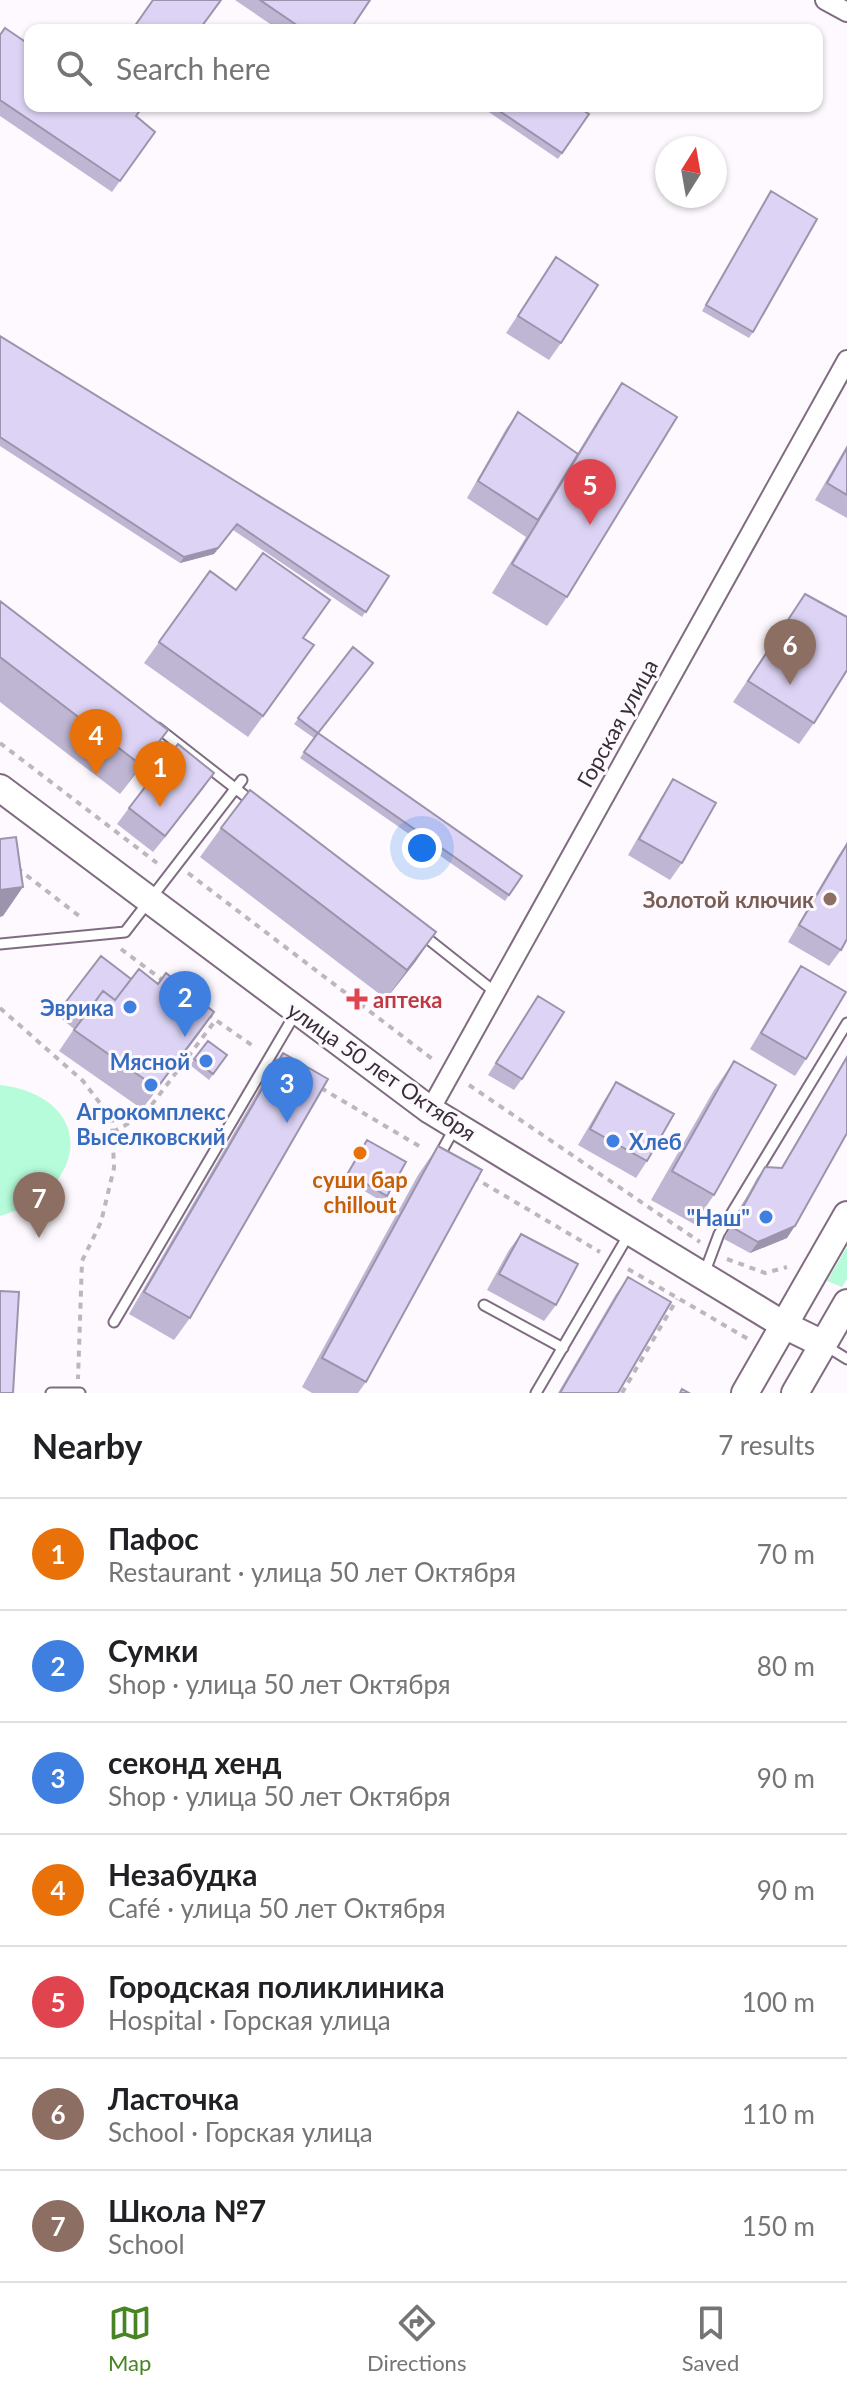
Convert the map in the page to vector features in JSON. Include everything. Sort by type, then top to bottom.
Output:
[{"type":"main road","name":"улица 50 лет Октября","points":[[0,788],[430,1110],[631,1231],[703,1264],[784,1325],[823,1344]]},
{"type":"main road","points":[[745,1393],[847,1215]]},
{"type":"main road","points":[[795,1393],[847,1303]]},
{"type":"street","points":[[825,0],[847,12]]},
{"type":"street","name":"Горская улица","points":[[430,1110],[847,360]]},
{"type":"lane","points":[[149,721],[239,784],[260,808]]},
{"type":"lane","points":[[0,944],[125,932],[239,784]]},
{"type":"lane","points":[[409,924],[495,992]]},
{"type":"lane","points":[[114,1322],[297,1011]]},
{"type":"lane","points":[[703,1264],[847,1023]]},
{"type":"lane","points":[[431,1170],[456,1126]]},
{"type":"lane","points":[[536,1393],[631,1231]]},
{"type":"lane","points":[[484,1305],[563,1348]]},
{"type":"lane","points":[[823,1344],[847,1359]]},
{"type":"lane","points":[[51,1393],[79,1393]]},
{"type":"path","points":[[0,743],[147,858],[194,875],[703,1264],[765,1273],[807,1262],[817,1268]]},
{"type":"path","points":[[11,864],[165,982]]},
{"type":"path","points":[[0,1008],[83,1081],[112,1119],[114,1168],[101,1222],[82,1261],[79,1393]]},
{"type":"path","points":[[203,1011],[270,1057]]},
{"type":"path","points":[[113,1132],[144,1115],[216,1021]]},
{"type":"path","points":[[308,1080],[769,1351]]},
{"type":"path","points":[[622,1393],[678,1298],[703,1264]]},
{"type":"green space","points":[[0,1085],[32,1093],[54,1107],[67,1125],[70,1146],[65,1167],[52,1187],[30,1204],[0,1216]]},
{"type":"green space","points":[[847,1247],[847,1279],[842,1287],[827,1281]]},
{"type":"building","points":[[153,0],[221,0],[203,24],[136,24]]},
{"type":"building","points":[[260,0],[370,0],[354,24],[295,24]]},
{"type":"building","points":[[5,28],[24,41],[24,112],[139,112],[136,116],[155,132],[120,181],[0,100],[0,35]]},
{"type":"building","points":[[501,112],[589,114],[562,153]]},
{"type":"building","points":[[771,191],[817,219],[753,332],[706,305]]},
{"type":"building","points":[[556,257],[598,285],[561,343],[518,316]]},
{"type":"building","points":[[0,336],[389,576],[366,612],[237,524],[218,548],[184,557],[0,437]]},
{"type":"building","points":[[622,383],[677,417],[567,597],[512,564]]},
{"type":"building","points":[[518,412],[578,454],[538,520],[478,481]]},
{"type":"building","points":[[847,448],[847,495],[827,483]]},
{"type":"building","points":[[263,553],[330,600],[303,638],[314,645],[263,716],[159,642],[210,571],[236,590]]},
{"type":"building","points":[[805,594],[847,617],[847,670],[814,723],[748,681]]},
{"type":"building","points":[[0,601],[168,730],[141,765],[0,657]]},
{"type":"building","points":[[353,647],[373,663],[318,733],[298,718]]},
{"type":"building","points":[[318,733],[522,876],[509,895],[304,752]]},
{"type":"building","points":[[178,744],[214,773],[165,836],[129,808]]},
{"type":"building","points":[[673,779],[716,803],[682,863],[639,839]]},
{"type":"building","points":[[250,790],[436,932],[407,970],[221,828]]},
{"type":"building","points":[[16,837],[23,887],[0,890],[0,839]]},
{"type":"building","name":"Золотой ключик","points":[[847,844],[847,939],[841,950],[799,925]]},
{"type":"building","points":[[101,956],[131,979],[115,1000],[103,991],[83,1018],[65,1003]]},
{"type":"building","points":[[801,966],[846,992],[806,1059],[761,1033]]},
{"type":"building","points":[[139,969],[158,984],[166,973],[214,1012],[157,1088],[74,1030],[103,991],[115,1000]]},
{"type":"building","points":[[538,996],[564,1012],[522,1079],[496,1063]]},
{"type":"building","points":[[208,1041],[227,1055],[213,1074],[194,1059]]},
{"type":"building","points":[[283,1053],[328,1079],[190,1318],[144,1292]]},
{"type":"building","points":[[847,1057],[847,1133],[795,1226],[758,1242],[732,1227],[765,1167],[782,1168]]},
{"type":"building","points":[[734,1061],[776,1085],[714,1195],[672,1171]]},
{"type":"building","points":[[616,1082],[674,1114],[647,1161],[590,1129]]},
{"type":"building","points":[[367,1140],[406,1162],[387,1196],[348,1173]]},
{"type":"building","points":[[438,1146],[482,1170],[366,1382],[322,1358]]},
{"type":"building","points":[[521,1234],[578,1264],[556,1305],[499,1274]]},
{"type":"building","points":[[628,1277],[671,1302],[618,1393],[560,1393]]},
{"type":"building","points":[[0,1291],[19,1292],[13,1393],[0,1393]]},
{"type":"place","name":"Городская поликлиника","points":[[590,525]]},
{"type":"place","name":"Ласточка","points":[[790,685]]},
{"type":"place","name":"Незабудка","points":[[96,775]]},
{"type":"place","name":"Пафос","points":[[160,807]]},
{"type":"place","name":"Золотой ключик","points":[[830,899]]},
{"type":"place","name":"аптека","points":[[357,999]]},
{"type":"place","name":"Эврика","points":[[130,1007]]},
{"type":"place","name":"Сумки","points":[[185,1037]]},
{"type":"place","name":"Мясной","points":[[206,1061]]},
{"type":"place","name":"Агрокомплекс Выселковский","points":[[151,1085]]},
{"type":"place","name":"секонд хенд","points":[[287,1123]]},
{"type":"place","name":"Хлеб","points":[[613,1141]]},
{"type":"place","name":"суши бар chillout","points":[[360,1153]]},
{"type":"place","name":"\"Наш\"","points":[[766,1217]]},
{"type":"place","name":"Школа №7","points":[[39,1238]]}]
